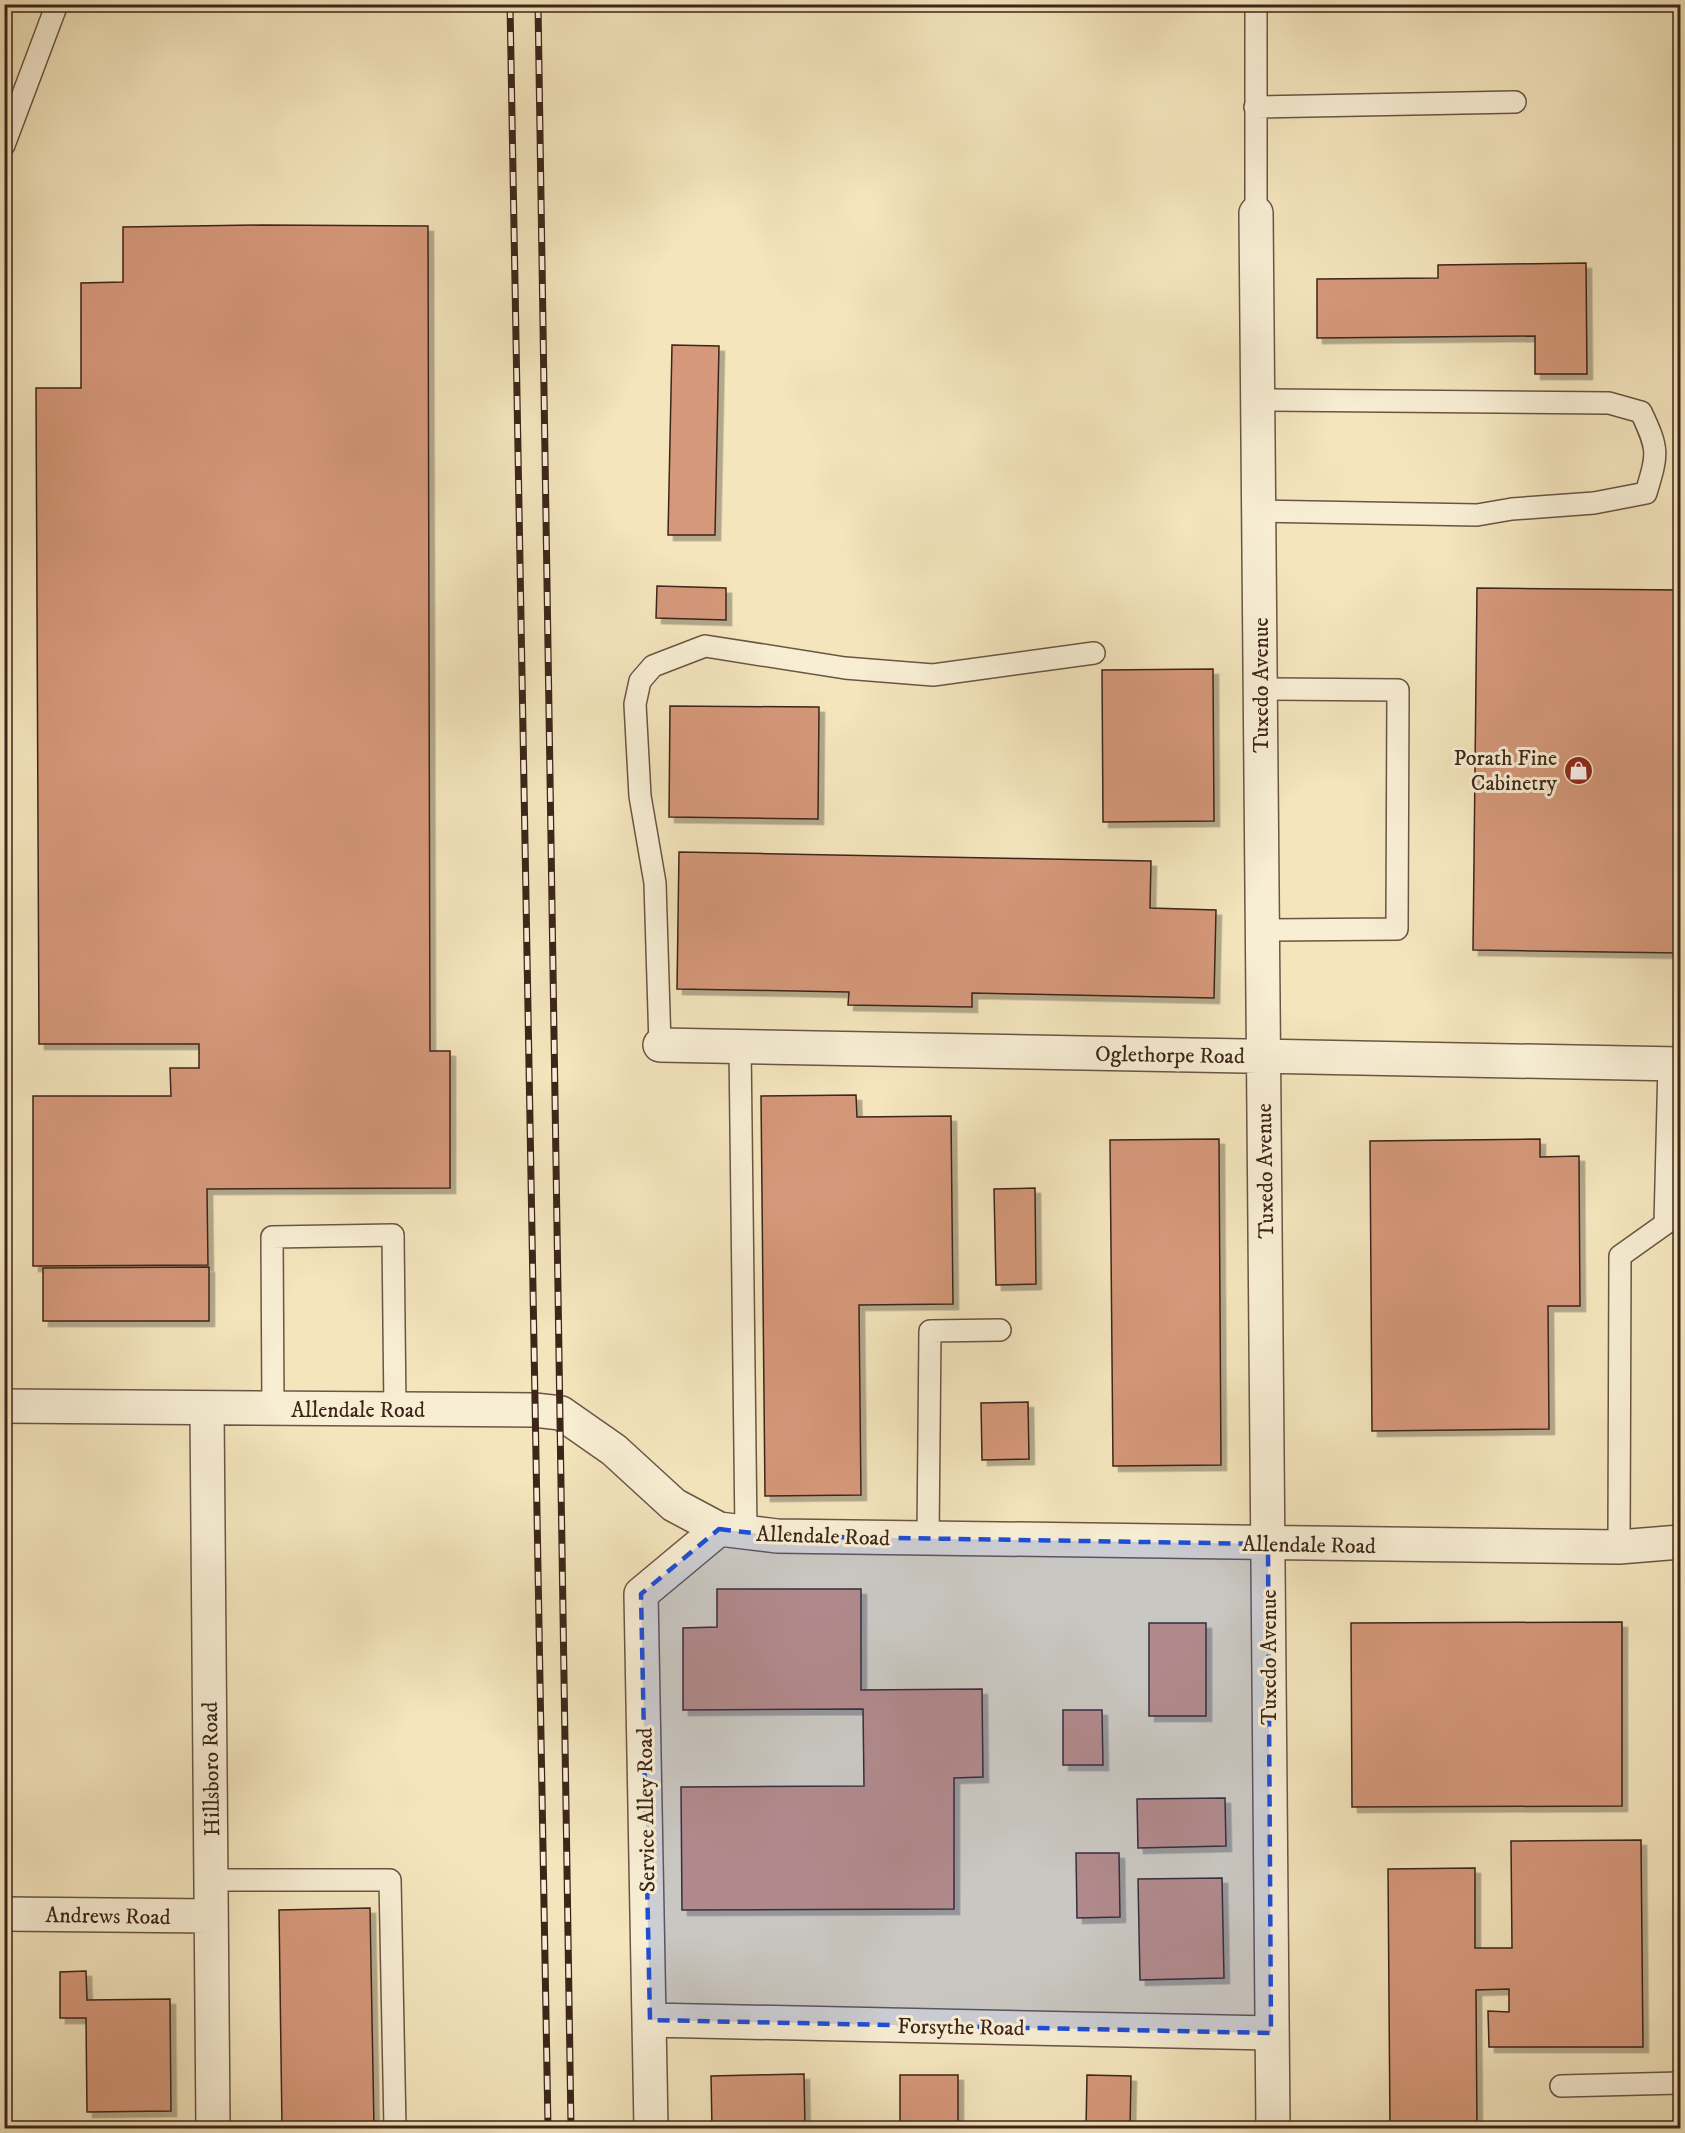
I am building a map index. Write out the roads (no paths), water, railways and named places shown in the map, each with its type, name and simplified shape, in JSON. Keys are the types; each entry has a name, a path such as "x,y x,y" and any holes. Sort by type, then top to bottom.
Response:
{"street":[{"name":"Tuxedo Avenue","path":"1256,213 1273,2128"},
{"name":"Oglethorpe Road","path":"660,1045 1675,1064"},
{"name":"Allendale Road","path":"4,1406 534,1410 561,1413 614,1450 674,1505 732,1531 777,1536 1618,1547 1680,1542"},
{"name":"Hillsboro Road","path":"207,1409 213,2128"},
{"name":"Service Alley Road","path":"651,2128 641,1594 732,1531"},
{"name":"Andrews Road","path":"4,1914 211,1917"},
{"name":"Forsythe Road","path":"650,2020 1271,2033"}],"lane":[{"path":"4,145 57,4"},
{"path":"1256,4 1256,213"},
{"path":"1256,107 1515,102"},
{"path":"1258,400 1609,403 1641,412 1654,440 1657,458 1646,493 1594,503 1512,509 1477,515 1259,511"},
{"path":"660,1045 655,883 640,796 635,704 640,681 653,666 705,646 845,668 933,675 1094,653"},
{"path":"1260,689 1398,690 1397,929 1262,930"},
{"path":"732,1531 740,1046"},
{"path":"1618,1547 1620,1256 1665,1224 1675,1064"},
{"path":"273,1409 272,1237 393,1235 395,1410"},
{"path":"928,1538 930,1331 1000,1330"},
{"path":"211,1880 390,1880 395,2128"},
{"path":"1561,2086 1680,2083"}],"railway":[{"path":"510,4 548,2128"},
{"path":"538,4 571,2128"}],"place":[{"name":"Porath Fine Cabinetry","path":"1578,770"}]}
